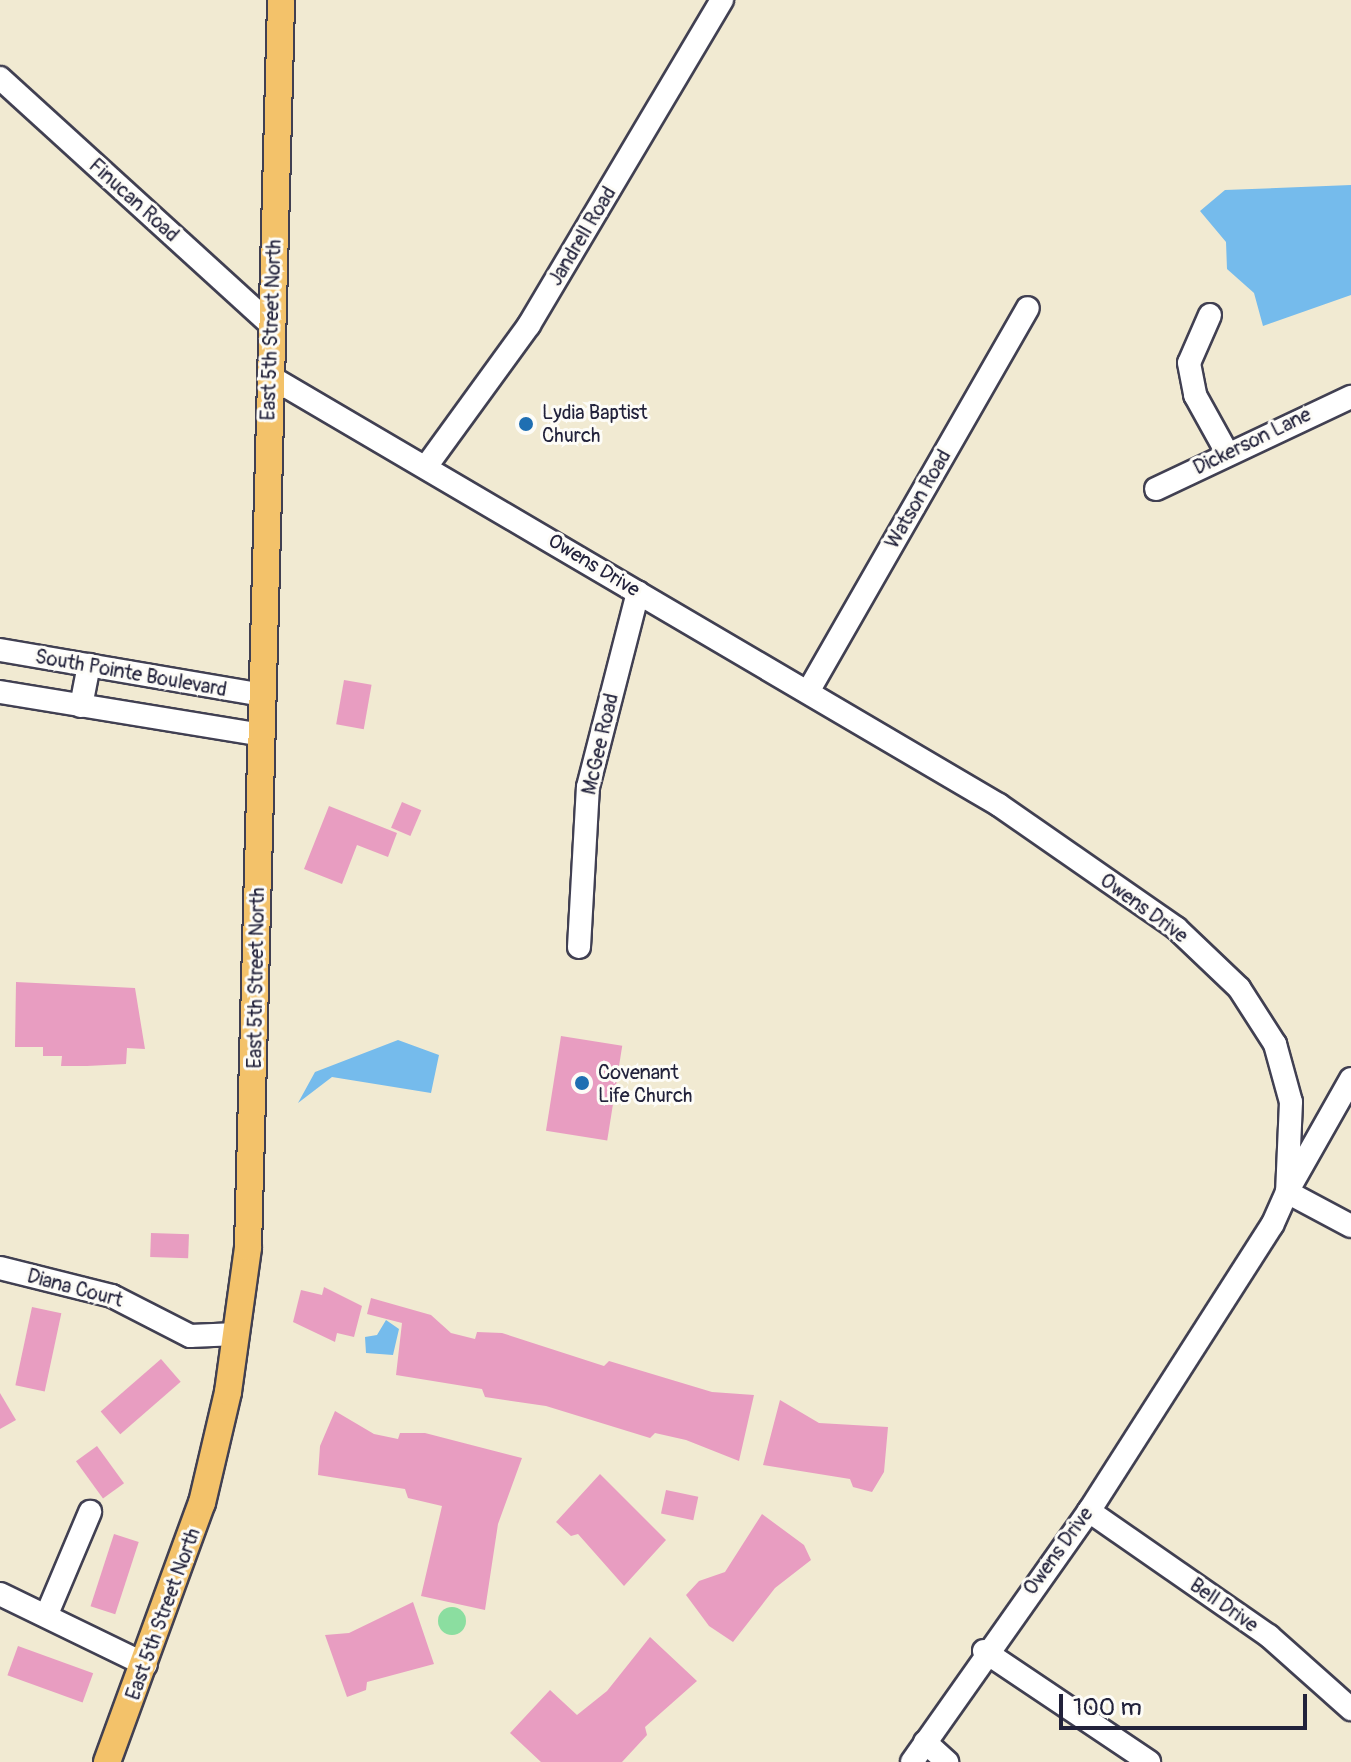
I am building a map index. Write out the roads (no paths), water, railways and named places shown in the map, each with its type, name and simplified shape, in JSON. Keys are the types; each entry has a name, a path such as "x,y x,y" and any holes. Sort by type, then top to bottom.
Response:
{"main road":[{"name":"East 5th Street North","path":"107,1762 146,1665 202,1503 237,1334 253,1160 268,322 278,172 281,0"}],"street":[{"name":"Jandrell Road","path":"428,464 529,325 722,0"},
{"name":"Finucan Road","path":"0,78 268,322"},
{"name":"Watson Road","path":"809,690 1028,308"},
{"path":"1210,315 1189,363 1195,395 1226,451"},
{"name":"Owens Drive","path":"269,376 428,464 999,805 1176,928 1239,988 1275,1044 1291,1102 1287,1192 1089,1511 984,1651 912,1762"},
{"name":"Dickerson Lane","path":"1156,489 1226,451 1351,397"},
{"name":"McGee Road","path":"579,947 588,787 638,592"},
{"name":"South Pointe Boulevard","path":"0,650 262,695"},
{"path":"81,706 89,665"},
{"name":"South Pointe Boulevard","path":"0,692 262,735"},
{"path":"1351,1079 1287,1192 1351,1226"},
{"name":"Diana Court","path":"0,1268 112,1296 190,1336 237,1334"},
{"name":"Bell Drive","path":"1089,1511 1269,1636 1351,1709"},
{"path":"47,1614 90,1512"},
{"path":"0,1594 47,1614 146,1665"},
{"path":"984,1651 1149,1762"},
{"path":"925,1742 947,1762"}],"water":[{"path":"1351,185 1351,295 1263,326 1254,293 1227,269 1226,242 1200,211 1225,190"},
{"path":"398,1040 439,1055 431,1093 332,1077 298,1103 315,1072"},
{"path":"386,1320 399,1329 393,1355 366,1353 365,1337 377,1335"}],"place":[{"name":"Lydia Baptist Church","path":"526,424"},
{"name":"Covenant Life Church","path":"582,1083"}]}
